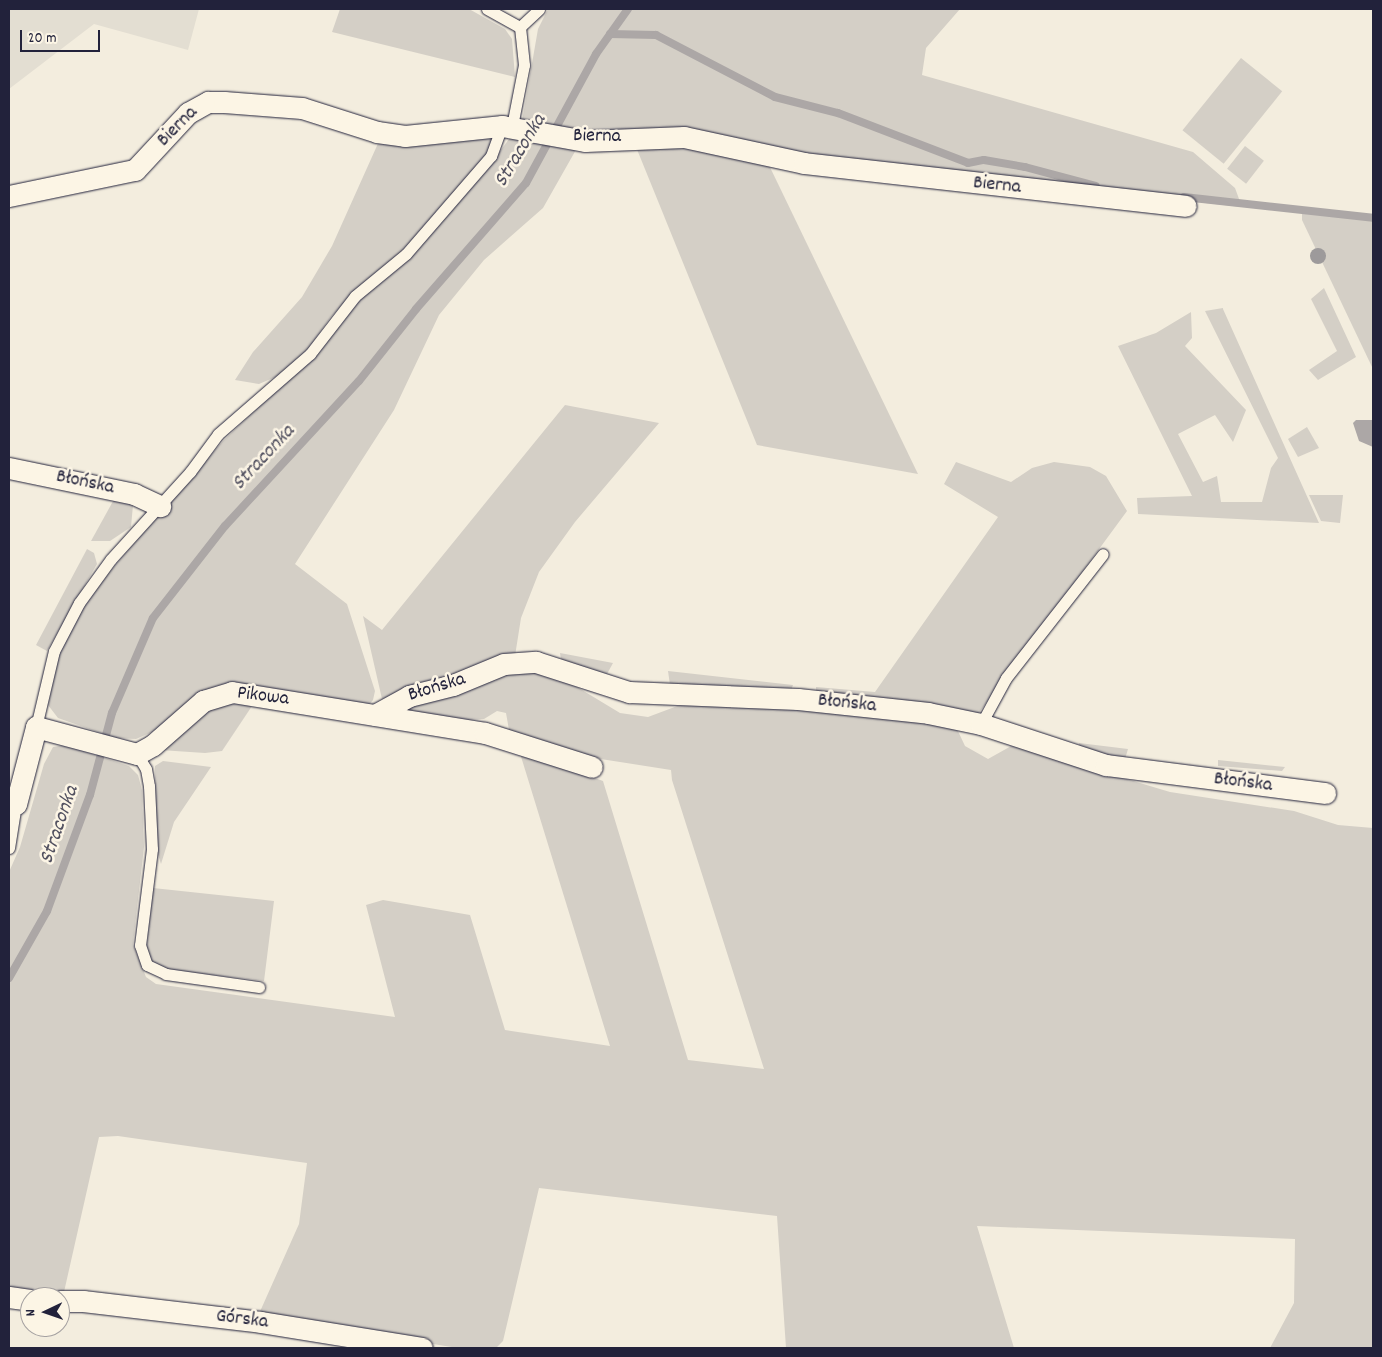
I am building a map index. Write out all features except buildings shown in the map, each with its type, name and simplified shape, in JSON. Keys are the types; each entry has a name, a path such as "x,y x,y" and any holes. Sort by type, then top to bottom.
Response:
{"street":[{"name":"Bierna","path":"9,196 135,170 188,113 208,102 302,108 377,132 405,136 507,126 585,141 684,137 804,163 1186,206"},
{"name":"Błońska","path":"9,468 134,494 160,506"},
{"name":"Błońska","path":"376,715 408,696 519,662 554,666 629,692 856,704 928,713 981,724 1106,765 1325,793"},
{"name":"Pikowa","path":"131,753 153,745 203,701 232,692 485,733 592,767"},
{"path":"13,803 36,728 131,753"},
{"name":"Górska","path":"70,1301 261,1322 422,1348"}],"lane":[{"path":"487,9 520,28"},
{"path":"520,28 539,9"},
{"path":"36,728 54,651 79,602 112,559 160,506 218,434 303,360 355,296 406,254 491,156 507,126 524,65 520,28"},
{"path":"981,724 1006,678 1103,554"},
{"path":"131,753 146,769 149,786 152,849 140,944 147,965 166,974 259,987"},
{"path":"9,848 13,803"}],"shaded area":[{"path":"9,9 199,9 188,50 94,24 9,89"},
{"path":"340,9 469,9 505,29 512,39 515,77 332,32"},
{"path":"548,9 960,9 926,48 922,75 1193,152 1235,188 1242,207 587,135 522,121 538,29"},
{"path":"1241,58 1282,91 1224,164 1182,130"},
{"path":"512,135 577,148 543,208 484,260 439,315 394,410 295,564 347,604 375,691 373,700 367,707 253,688 136,739 115,738 58,718 48,705 59,654 83,606 116,564 223,441 285,382 337,322 495,158"},
{"path":"492,137 488,154 403,251 351,295 330,318 306,352 280,375 259,384 235,380 253,352 302,297 332,246 380,139"},
{"path":"657,141 767,161 918,474 757,445 634,142"},
{"path":"1245,146 1264,161 1246,184 1227,169"},
{"path":"1302,213 1373,221 1373,369 1302,220"},
{"path":"1324,288 1356,357 1318,380 1309,370 1337,351 1311,299"},
{"path":"1223,308 1319,523 1138,514 1137,498 1192,496 1118,346 1156,333 1191,312 1192,338 1185,346 1246,410 1233,442 1215,415 1178,434 1203,482 1217,476 1221,502 1262,502 1271,468 1278,458 1205,311"},
{"path":"565,405 659,423 575,522 539,572 521,618 515,656 382,699 363,616 382,630"},
{"path":"1356,420 1373,420 1373,447 1359,441 1353,423"},
{"path":"1307,427 1319,448 1298,457 1288,439"},
{"path":"956,462 1011,482 1032,468 1054,462 1090,467 1106,476 1127,511 978,714 816,693 816,687 875,692 998,517 944,484"},
{"path":"117,494 133,505 131,527 110,541 91,541"},
{"path":"1309,495 1343,495 1340,523 1321,521"},
{"path":"87,549 94,553 97,564 47,651 36,645"},
{"path":"560,653 613,663 607,674 569,663 561,659"},
{"path":"511,669 539,669 577,687 620,713 648,717 680,705 738,703 877,714 957,729 965,746 988,759 1013,745 1170,792 1294,811 1338,825 1373,828 1373,1348 1270,1348 1294,1303 1295,1239 977,1226 1014,1348 786,1348 777,1216 539,1188 503,1341 496,1348 458,1348 258,1316 299,1224 307,1163 118,1136 99,1137 65,1287 20,1287 20,1290 9,1290 9,872 20,847 44,764 53,747 65,745 129,766 138,775 142,790 144,847 133,944 146,977 156,984 395,1017 366,905 383,900 470,915 505,1030 610,1046 519,750 603,781 688,1060 764,1069 672,780 671,770 569,754 509,730 506,713 497,711 484,719 467,720 401,710"},
{"path":"668,671 793,685 791,690 670,685"},
{"path":"221,700 256,700 222,751 205,753 160,750 186,723"},
{"path":"1079,743 1128,749 1125,759 1078,749"},
{"path":"1218,760 1285,767 1282,771 1218,766"},
{"path":"163,761 211,767 174,822 161,864 156,848 155,766"},
{"path":"153,888 274,901 264,981 170,970 154,965 146,952"}],"waterway":[{"name":"Straconka","path":"9,978 47,911 90,795 112,713 153,618 225,526 359,381 416,309 526,183 596,54 628,9"},
{"path":"610,34 656,35 775,97 838,113 968,163 984,160 1025,167 1096,186"},
{"path":"1184,197 1373,218"}]}
